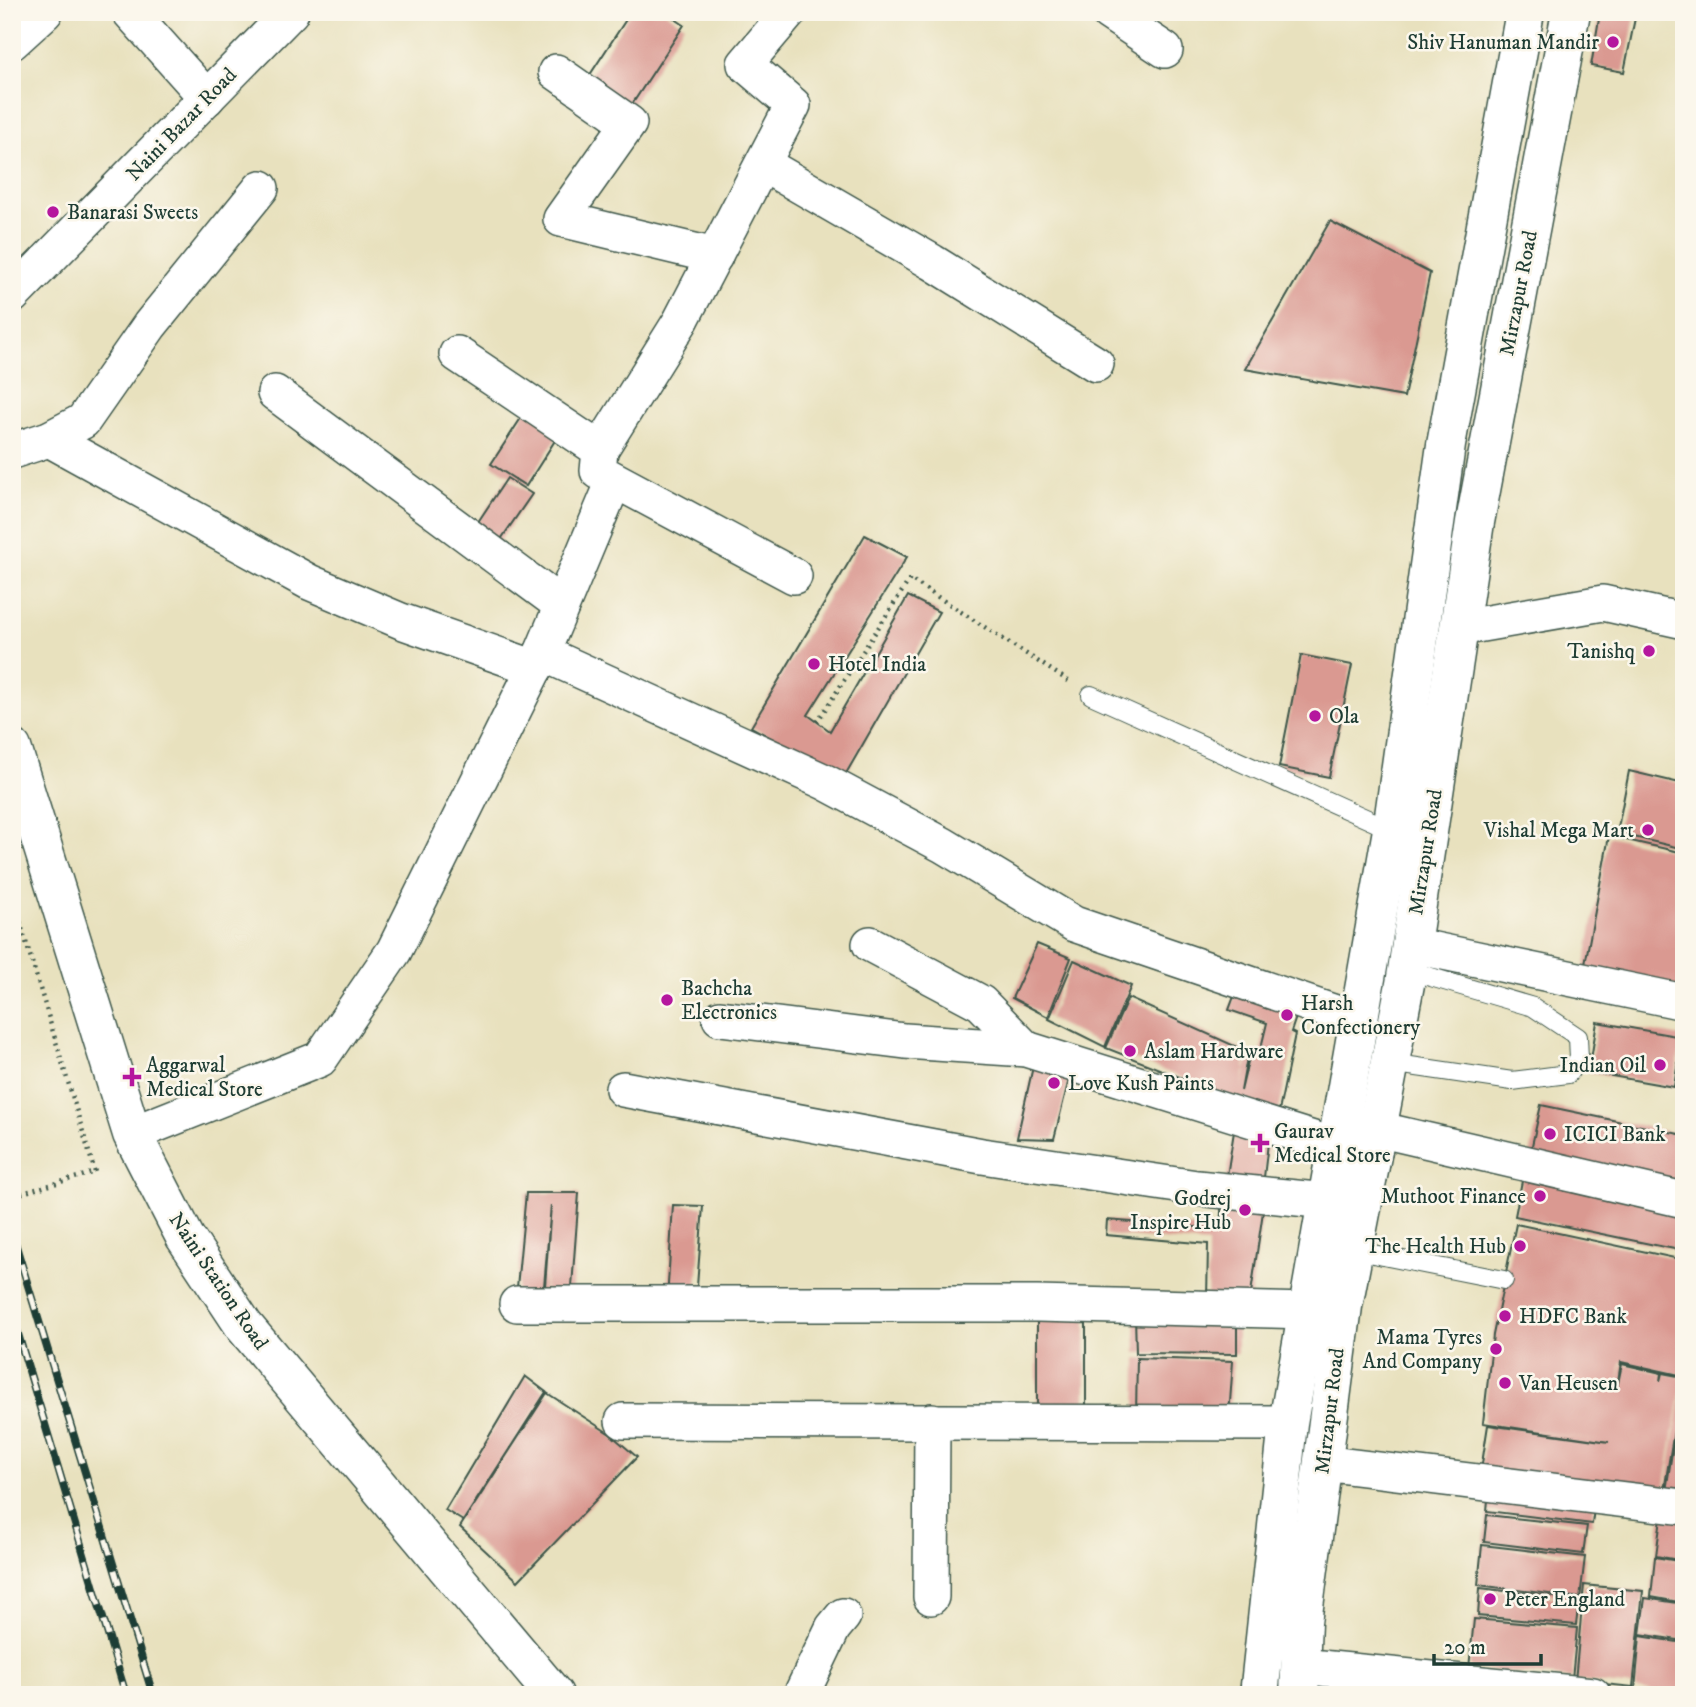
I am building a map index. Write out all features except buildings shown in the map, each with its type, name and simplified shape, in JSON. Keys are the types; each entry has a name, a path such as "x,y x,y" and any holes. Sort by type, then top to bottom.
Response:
{"main road":[{"name":"Mirzapur Road","path":"1299,1680 1301,1622 1343,1306 1353,1250 1361,1144 1359,1021 1392,830 1446,445 1525,12"},
{"name":"Mirzapur Road","path":"1259,1695 1288,1423 1327,1201 1361,1144 1390,1063 1475,522 1572,12"},
{"name":"Naini Station Road","path":"12,748 132,1134 185,1237 244,1326 554,1695"}],"street":[{"path":"12,42 45,12"},
{"path":"130,12 207,98"},
{"name":"Naini Bazar Road","path":"12,296 291,12"},
{"path":"789,12 745,64 793,105 680,322 600,450 598,471 794,576"},
{"path":"1108,12 1166,50"},
{"path":"556,72 629,123 561,219 715,256"},
{"path":"763,164 932,262 1096,364"},
{"path":"12,451 50,439 83,421 150,325 261,188"},
{"path":"457,354 600,450"},
{"path":"275,393 560,604"},
{"path":"50,439 309,582 401,621 538,661 825,782 943,845 1074,924 1359,1021"},
{"path":"132,1134 320,1059 394,951 538,661 614,481"},
{"path":"1459,628 1603,603 1684,621"},
{"path":"870,944 981,1003 1026,1049"},
{"path":"1408,958 1684,1002"},
{"path":"720,1018 905,1041 1026,1049 1361,1144 1684,1200"},
{"path":"623,1089 982,1156 1197,1188 1327,1201"},
{"path":"517,1304 1037,1304 1307,1311"},
{"path":"623,1421 1288,1423"},
{"path":"931,1597 932,1421"},
{"path":"1322,1463 1684,1507"},
{"path":"801,1695 834,1628 843,1616"},
{"path":"1299,1680 1593,1695"}],"lane":[{"path":"1091,695 1392,830"},
{"path":"1390,1063 1512,1081 1568,1074 1579,1059 1578,1037 1533,1007 1408,958"},
{"path":"1353,1250 1504,1280"}],"path":[{"path":"817,722 910,579 1091,695"},
{"path":"12,895 95,1172 12,1196"}],"railway":[{"path":"12,1233 153,1695"},
{"path":"12,1314 126,1695"}],"place":[{"name":"Shiv Hanuman Mandir","path":"1613,42"},
{"name":"Banarasi Sweets","path":"53,212"},
{"name":"Tanishq","path":"1649,651"},
{"name":"Hotel India","path":"814,664"},
{"name":"Ola","path":"1315,716"},
{"name":"Vishal Mega Mart","path":"1648,830"},
{"name":"Bachcha Electronics","path":"667,1000"},
{"name":"Harsh Confectionery","path":"1287,1015"},
{"name":"Aslam Hardware","path":"1130,1051"},
{"name":"Indian Oil","path":"1660,1065"},
{"name":"Aggarwal Medical Store","path":"132,1077"},
{"name":"Love Kush Paints","path":"1054,1083"},
{"name":"ICICI Bank","path":"1550,1134"},
{"name":"Gaurav Medical Store","path":"1260,1143"},
{"name":"Muthoot Finance","path":"1540,1196"},
{"name":"Godrej Inspire Hub","path":"1245,1210"},
{"name":"The Health Hub","path":"1520,1246"},
{"name":"HDFC Bank","path":"1505,1316"},
{"name":"Mama Tyres And Company","path":"1496,1349"},
{"name":"Van Heusen","path":"1505,1383"},
{"name":"Peter England","path":"1490,1599"}]}
